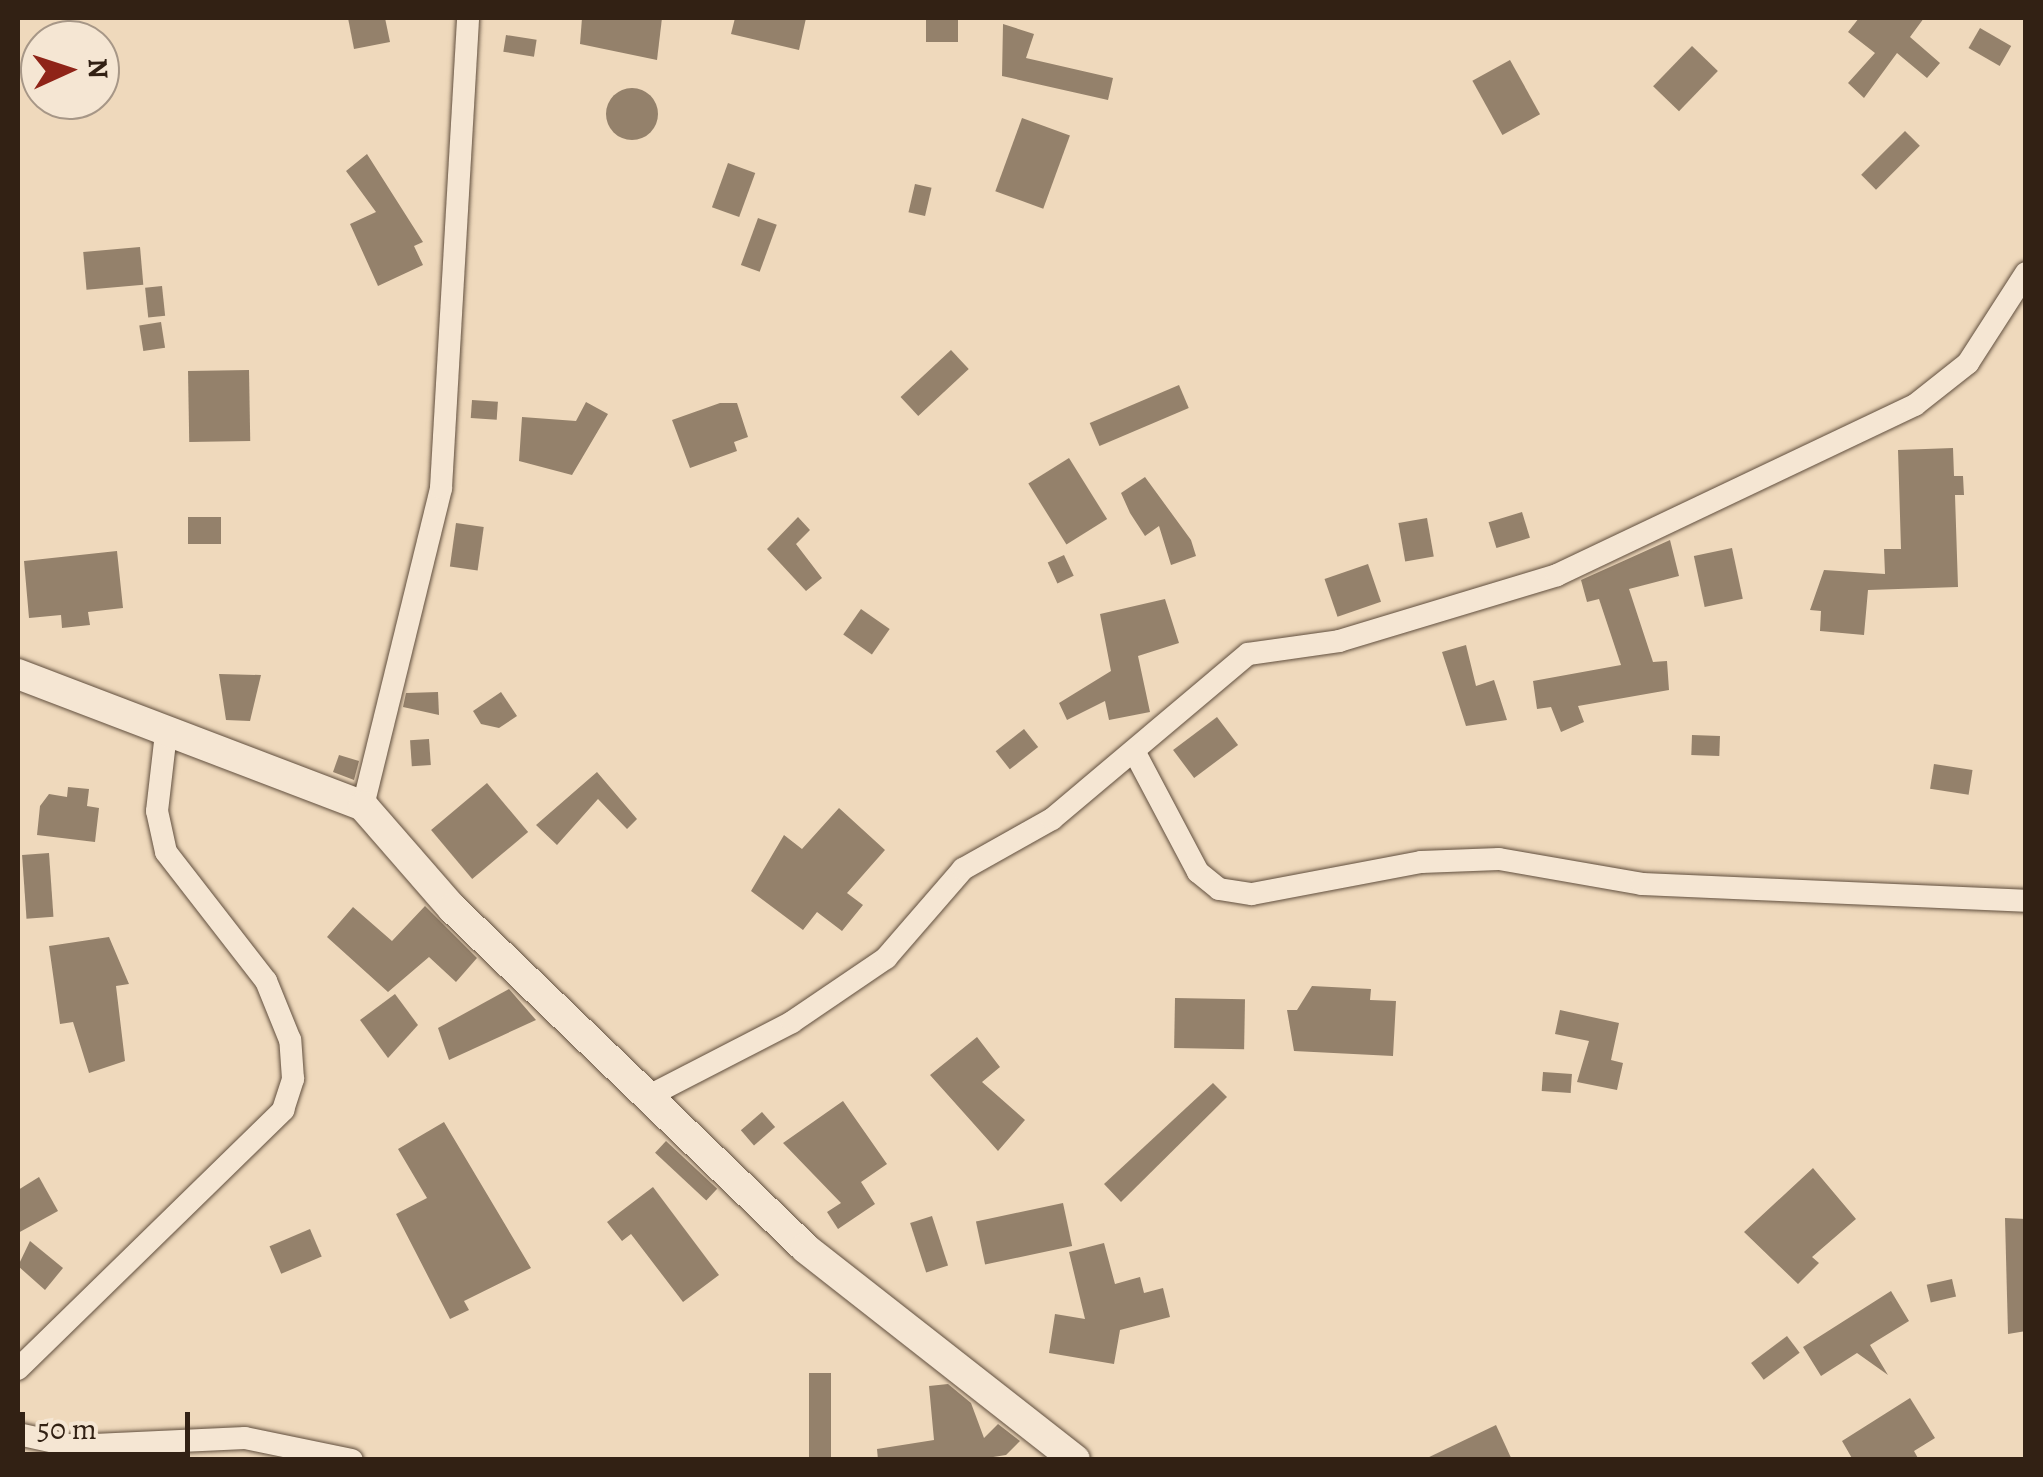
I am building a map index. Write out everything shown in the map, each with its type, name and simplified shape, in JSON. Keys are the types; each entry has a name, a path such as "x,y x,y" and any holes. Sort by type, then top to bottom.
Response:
{"street":[{"path":"362,806 442,488 468,18"},
{"path":"648,1096 792,1022 886,958 963,869 1052,819 1248,654 1339,641 1557,575 1914,405 1968,363 2026,273"},
{"path":"18,674 362,806 452,908 805,1248 1075,1460"},
{"path":"18,1369 283,1110 293,1080 290,1040 266,981 166,852 156,811 166,734"},
{"path":"1134,751 1198,872 1219,888 1252,894 1421,862 1499,859 1642,884 2026,901"},
{"path":"18,1434 73,1446 245,1438 352,1460"}],"building":[{"path":"348,18 385,18 390,42 354,49"},
{"path":"582,18 662,18 657,60 580,44"},
{"path":"735,18 806,18 799,50 731,34"},
{"path":"926,18 958,18 958,42 926,42"},
{"path":"1859,18 1924,18 1910,37 1940,63 1927,78 1897,53 1864,98 1848,83 1875,53 1848,32"},
{"path":"1003,24 1034,34 1026,58 1113,78 1108,100 1002,76"},
{"path":"1980,28 2011,46 2000,66 1968,48"},
{"path":"506,35 537,40 534,57 503,52"},
{"path":"1692,46 1718,71 1679,111 1653,86"},
{"path":"1510,60 1540,114 1502,135 1472,81"},
{"path":"632,88 650,96 658,114 650,132 632,140 614,132 606,114 614,96"},
{"path":"1022,118 1070,135 1043,209 995,191"},
{"path":"1905,131 1920,146 1876,190 1861,175"},
{"path":"367,154 423,242 414,246 423,265 378,286 350,224 376,212 346,171"},
{"path":"728,163 755,173 739,217 712,207"},
{"path":"915,184 932,188 925,216 908,212"},
{"path":"758,218 777,225 760,272 741,265"},
{"path":"140,247 143,285 87,290 83,252"},
{"path":"162,286 165,316 148,318 145,288"},
{"path":"161,322 165,348 143,351 139,325"},
{"path":"951,350 969,369 918,416 901,397"},
{"path":"249,370 250,441 189,442 188,371"},
{"path":"1179,385 1189,408 1099,446 1090,423"},
{"path":"472,400 498,402 497,420 471,418"},
{"path":"586,402 608,414 572,475 519,461 522,417 576,421"},
{"path":"720,403 737,403 748,437 734,442 737,451 690,468 672,420"},
{"path":"1953,448 1954,476 1963,476 1964,495 1955,495 1958,587 1868,590 1864,635 1820,631 1821,611 1810,610 1824,570 1885,574 1884,549 1901,549 1898,450"},
{"path":"1069,458 1107,519 1066,544 1028,483"},
{"path":"1145,477 1191,540 1196,556 1171,565 1159,526 1145,536 1130,513 1121,493"},
{"path":"1522,512 1530,538 1496,548 1489,522"},
{"path":"188,517 221,517 221,544 188,544"},
{"path":"798,517 810,530 796,544 822,578 806,591 767,549"},
{"path":"1427,518 1434,556 1405,561 1398,523"},
{"path":"456,523 484,527 478,570 450,567"},
{"path":"1670,540 1679,576 1629,589 1653,662 1667,661 1669,690 1578,706 1584,722 1561,732 1551,707 1537,709 1533,681 1621,665 1599,599 1587,602 1581,580"},
{"path":"1732,548 1743,599 1705,607 1694,556"},
{"path":"117,551 123,608 88,612 90,625 62,628 61,615 29,618 24,561"},
{"path":"1064,555 1074,576 1057,583 1048,563"},
{"path":"1368,564 1381,602 1338,617 1325,579"},
{"path":"1165,599 1179,643 1138,656 1150,712 1109,720 1105,701 1067,720 1059,703 1111,671 1100,614"},
{"path":"861,609 890,629 872,654 843,634"},
{"path":"1466,645 1476,686 1494,680 1507,720 1466,726 1442,652"},
{"path":"219,674 261,675 250,721 226,720"},
{"path":"438,692 439,715 403,707 406,693"},
{"path":"501,692 517,716 499,728 481,724 473,711"},
{"path":"1217,717 1238,745 1194,778 1173,750"},
{"path":"1024,729 1038,747 1010,769 996,751"},
{"path":"1692,735 1720,736 1719,756 1691,755"},
{"path":"429,739 431,765 412,766 410,740"},
{"path":"339,755 359,761 354,780 333,772"},
{"path":"1934,764 1973,770 1969,795 1930,789"},
{"path":"597,772 637,819 627,829 598,799 557,845 536,825"},
{"path":"487,783 528,832 472,879 431,830"},
{"path":"68,787 89,789 87,806 99,808 95,842 37,835 40,806 49,794 67,797"},
{"path":"839,808 885,850 847,893 863,905 842,931 817,912 803,930 751,891 784,835 802,849"},
{"path":"49,853 53,917 27,919 22,855"},
{"path":"425,906 477,958 456,982 429,957 388,992 327,937 353,907 392,941"},
{"path":"109,937 129,984 116,986 125,1061 89,1073 73,1022 60,1024 49,946"},
{"path":"1312,986 1371,989 1370,1000 1396,1001 1393,1056 1294,1051 1287,1010 1297,1010"},
{"path":"509,989 536,1020 449,1060 438,1028"},
{"path":"395,994 418,1025 388,1058 360,1020"},
{"path":"1175,998 1245,999 1244,1049 1174,1048"},
{"path":"1560,1010 1619,1023 1611,1060 1623,1063 1617,1090 1577,1082 1589,1041 1555,1034"},
{"path":"977,1037 1000,1067 982,1082 1025,1120 998,1151 930,1075"},
{"path":"1543,1072 1572,1074 1571,1093 1542,1091"},
{"path":"1213,1083 1227,1097 1121,1202 1104,1184"},
{"path":"843,1101 887,1164 861,1182 875,1204 838,1229 827,1212 841,1203 783,1143"},
{"path":"762,1112 775,1127 754,1145 741,1130"},
{"path":"444,1122 531,1268 464,1301 469,1310 450,1319 396,1214 427,1198 398,1149"},
{"path":"666,1141 717,1189 706,1200 655,1153"},
{"path":"1813,1168 1856,1219 1812,1257 1819,1263 1798,1284 1744,1232"},
{"path":"39,1177 58,1211 18,1233 18,1190"},
{"path":"653,1187 719,1275 683,1302 631,1234 622,1241 607,1222"},
{"path":"1063,1203 1072,1246 985,1265 976,1222"},
{"path":"932,1216 948,1265 926,1273 910,1223"},
{"path":"2005,1218 2026,1219 2026,1331 2008,1334"},
{"path":"310,1229 322,1257 281,1274 269,1246"},
{"path":"30,1241 63,1268 45,1290 18,1266"},
{"path":"1104,1243 1115,1284 1140,1277 1144,1293 1163,1288 1170,1317 1120,1330 1114,1364 1049,1353 1055,1314 1085,1319 1069,1252"},
{"path":"1952,1279 1956,1297 1931,1302 1927,1285"},
{"path":"1891,1291 1909,1321 1870,1345 1888,1375 1857,1353 1821,1376 1803,1347"},
{"path":"1787,1336 1800,1353 1764,1380 1751,1363"},
{"path":"809,1373 831,1373 831,1460 809,1460"},
{"path":"948,1384 971,1403 984,1438 998,1424 1020,1441 1006,1455 974,1460 878,1460 877,1449 934,1440 929,1386"},
{"path":"1910,1398 1935,1438 1914,1451 1919,1460 1853,1460 1842,1441"},
{"path":"1496,1425 1512,1460 1423,1460"}]}
